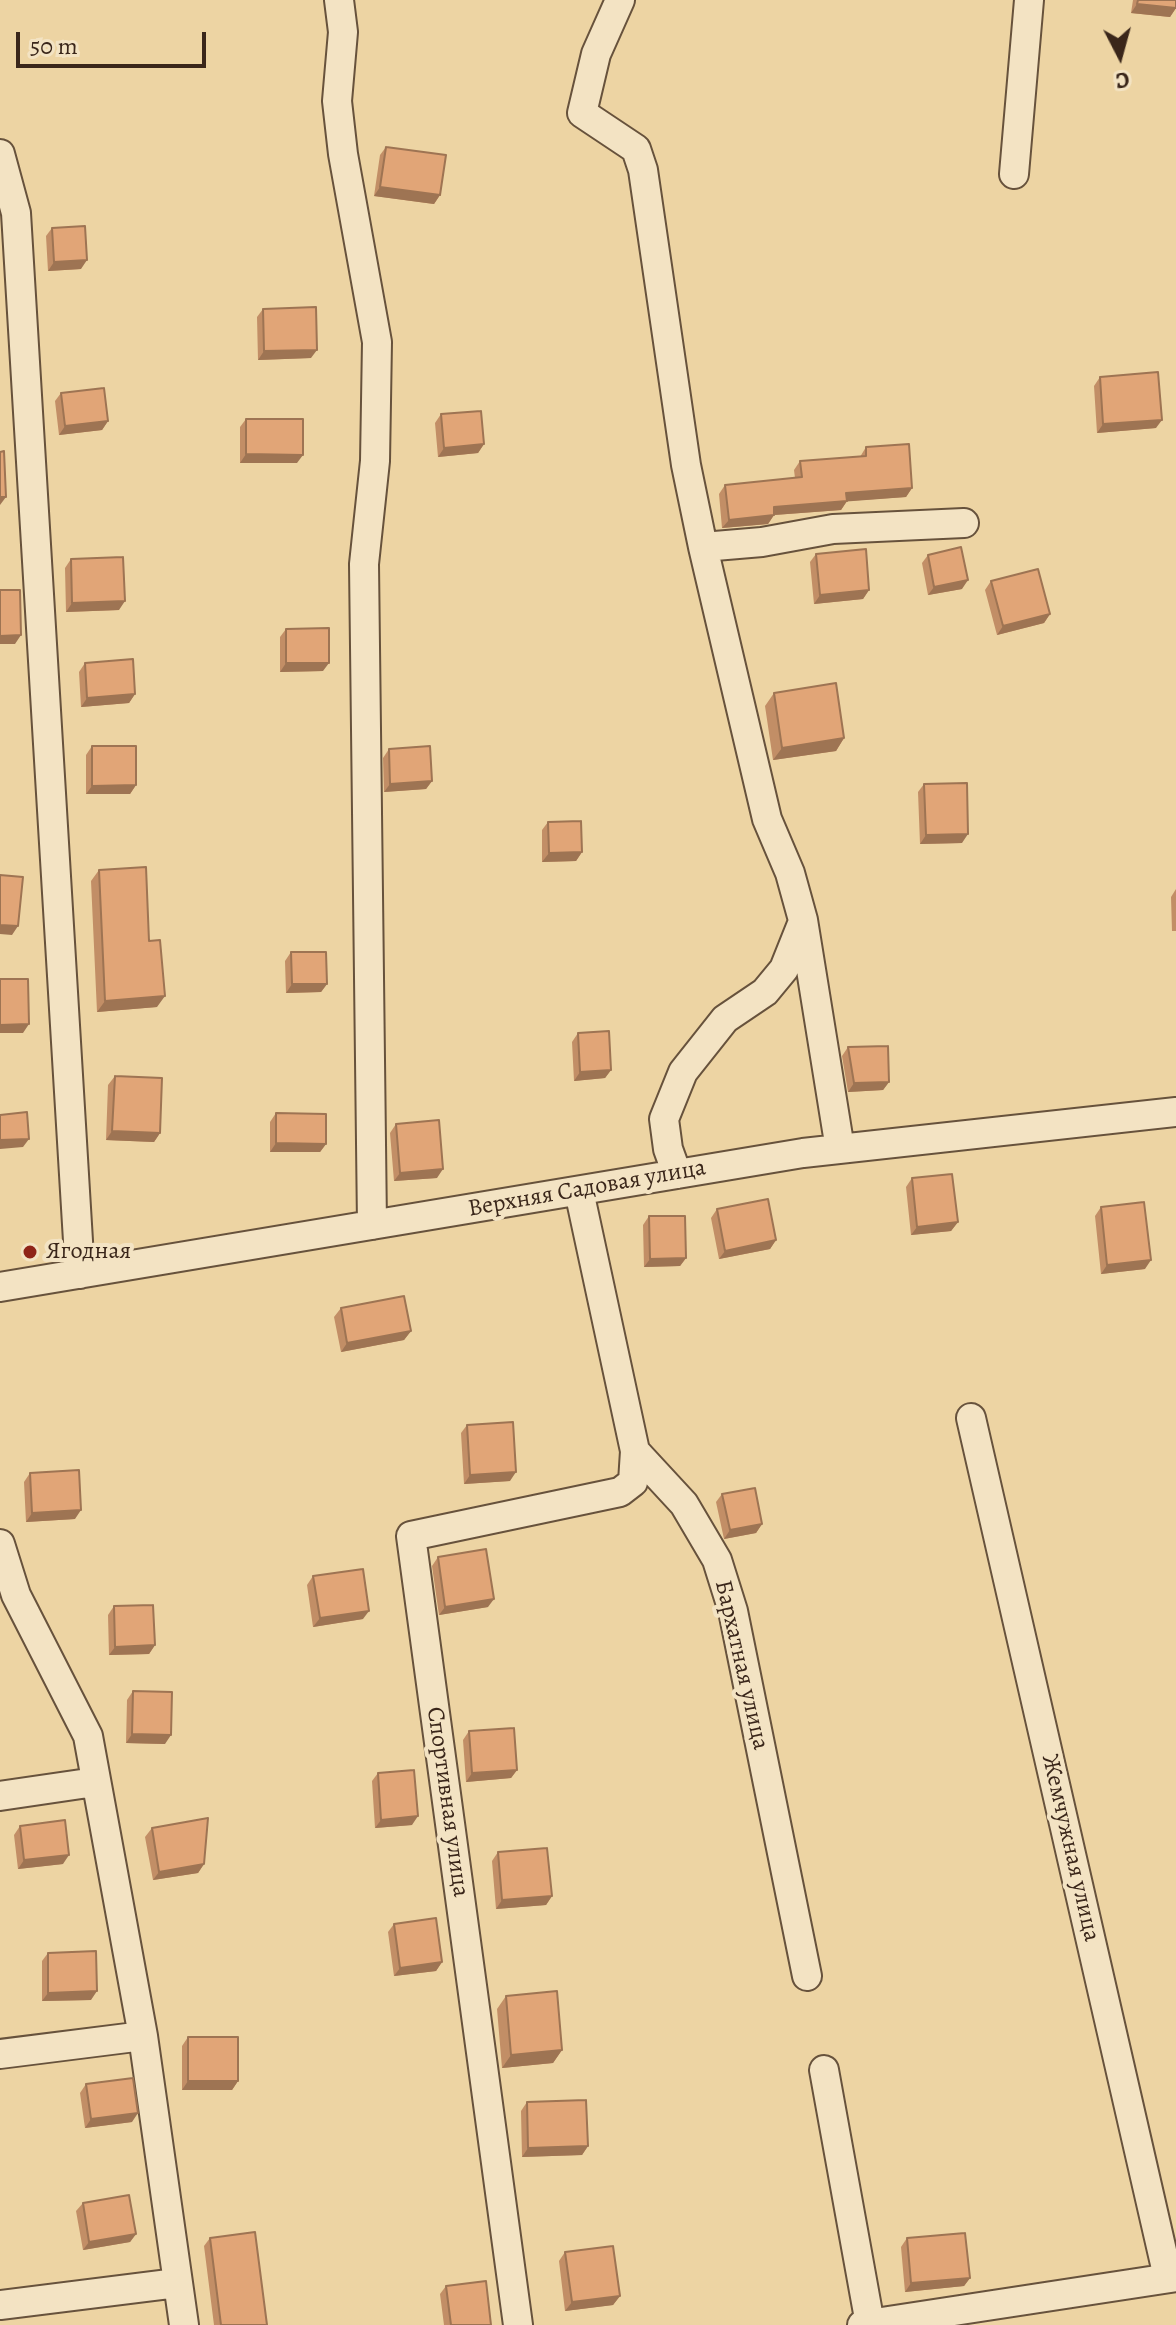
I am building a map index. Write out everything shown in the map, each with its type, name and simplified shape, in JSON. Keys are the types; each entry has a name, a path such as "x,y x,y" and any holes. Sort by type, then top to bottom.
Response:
{"street":[{"path":"339,0 343,32 337,101 341,141 377,342 375,461 364,564 372,1225"},
{"path":"620,0 596,54 582,113 636,149 643,170 679,420 703,547 767,819 790,873 803,920 840,1149"},
{"path":"1014,174 1029,0"},
{"path":"0,154 16,213 80,1274"},
{"path":"703,547 762,542 833,529 964,523"},
{"path":"677,1174 668,1149 664,1119 683,1072 719,1026 765,992 784,969 803,920"},
{"name":"Верхняя Садовая улица","path":"0,1287 840,1149 1176,1112"},
{"path":"579,1191 635,1451"},
{"name":"Жемчужная улица","path":"971,1418 1172,2277"},
{"name":"Бархатная улица","path":"635,1451 684,1504 717,1560 733,1611 807,1976"},
{"name":"Спортивная улица","path":"518,2325 411,1536 620,1492 633,1482 635,1451"},
{"path":"0,1544 16,1595 88,1736 143,2036 184,2325"},
{"path":"0,1796 95,1782"},
{"path":"0,2054 143,2036"},
{"path":"824,2070 866,2324 1016,2313 1172,2277"},
{"path":"0,2305 177,2283"}],"building":[{"path":"1138,0 1176,0 1176,8 1137,4"},
{"path":"386,147 446,155 440,195 380,187"},
{"path":"85,226 87,260 54,262 52,228"},
{"path":"316,307 317,350 264,351 263,309"},
{"path":"1158,372 1162,420 1103,424 1100,377"},
{"path":"104,388 108,421 65,426 61,393"},
{"path":"481,411 484,444 444,448 441,414"},
{"path":"246,419 303,419 303,455 246,454"},
{"path":"909,444 912,488 846,493 847,501 774,507 774,515 729,520 725,485 802,477 800,461 866,456 866,447"},
{"path":"4,451 6,497 0,497 0,452"},
{"path":"961,547 968,580 934,587 928,555"},
{"path":"866,549 869,590 820,595 816,554"},
{"path":"123,557 125,601 72,603 71,559"},
{"path":"1038,569 1050,614 1003,626 991,581"},
{"path":"0,590 20,590 21,635 0,636"},
{"path":"329,628 329,663 286,663 286,629"},
{"path":"133,659 135,694 87,698 85,663"},
{"path":"836,683 844,738 782,748 774,693"},
{"path":"92,746 136,746 136,785 92,786"},
{"path":"430,746 432,781 390,784 389,749"},
{"path":"967,783 968,834 926,835 924,784"},
{"path":"581,821 582,852 549,853 548,822"},
{"path":"146,867 149,941 160,940 165,996 105,1001 99,870"},
{"path":"0,875 23,877 18,926 0,925"},
{"path":"291,952 326,952 327,984 292,984"},
{"path":"0,979 28,979 29,1024 0,1025"},
{"path":"609,1031 611,1070 580,1072 578,1033"},
{"path":"888,1046 889,1082 854,1083 848,1047"},
{"path":"115,1076 162,1078 160,1133 112,1131"},
{"path":"27,1112 29,1139 0,1140 0,1115"},
{"path":"276,1113 326,1114 326,1144 276,1143"},
{"path":"439,1120 443,1169 400,1173 396,1124"},
{"path":"952,1174 958,1222 917,1227 912,1178"},
{"path":"768,1199 776,1240 725,1251 717,1209"},
{"path":"1144,1202 1151,1260 1107,1265 1101,1207"},
{"path":"649,1216 685,1216 686,1258 650,1259"},
{"path":"404,1296 411,1331 347,1343 341,1308"},
{"path":"513,1422 516,1472 470,1475 467,1425"},
{"path":"79,1470 81,1510 32,1513 30,1473"},
{"path":"755,1488 762,1524 730,1530 722,1494"},
{"path":"486,1549 494,1599 445,1607 438,1557"},
{"path":"363,1569 369,1611 320,1618 313,1576"},
{"path":"153,1605 155,1645 115,1647 114,1606"},
{"path":"133,1691 172,1692 171,1735 132,1734"},
{"path":"514,1728 517,1770 472,1773 469,1731"},
{"path":"414,1770 418,1816 381,1820 378,1773"},
{"path":"208,1818 204,1864 159,1872 152,1828"},
{"path":"65,1820 69,1855 24,1860 20,1826"},
{"path":"547,1848 552,1896 502,1900 498,1852"},
{"path":"436,1918 442,1962 400,1968 394,1924"},
{"path":"96,1951 97,1991 48,1993 48,1953"},
{"path":"557,1991 562,2050 511,2055 506,1996"},
{"path":"188,2037 238,2037 238,2081 188,2081"},
{"path":"133,2078 138,2113 91,2119 86,2084"},
{"path":"586,2100 588,2146 528,2148 527,2102"},
{"path":"129,2195 136,2234 89,2242 83,2203"},
{"path":"255,2232 267,2325 221,2325 210,2238"},
{"path":"965,2233 970,2278 911,2283 907,2238"},
{"path":"613,2246 620,2296 572,2302 565,2252"},
{"path":"486,2281 491,2325 451,2325 446,2286"}],"place":[{"name":"Ягодная","path":"30,1252"}]}
